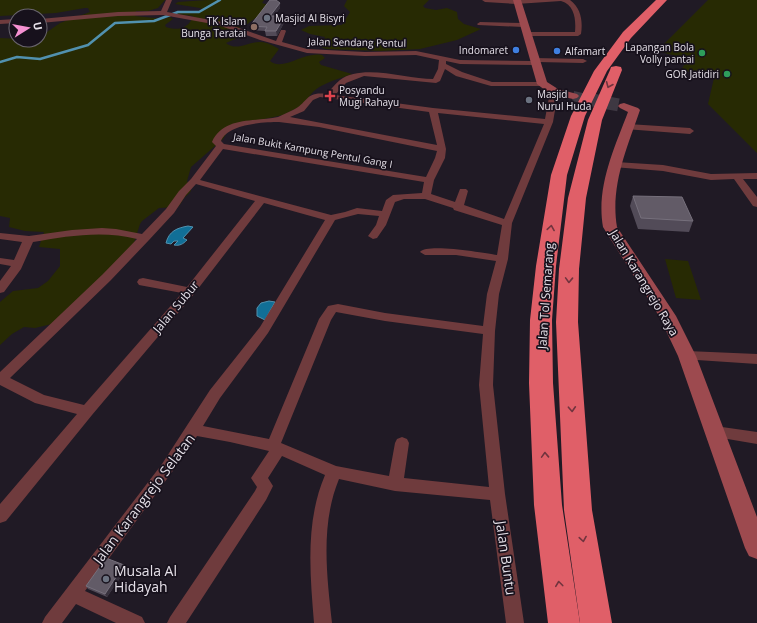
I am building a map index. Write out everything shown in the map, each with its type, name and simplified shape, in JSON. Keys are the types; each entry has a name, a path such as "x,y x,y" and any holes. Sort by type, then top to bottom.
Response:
{"highway":[{"name":"Jalan Tol Semarang","path":"564,623 548,505 541,383 541,320 546,266 559,175 578,116 601,71 627,35 662,0"},
{"name":"Jalan Tol Semarang","path":"596,623 578,510 567,322 569,269 577,198 595,120 614,74 638,36 676,0"}],"main road":[{"path":"516,1 542,84 554,92 574,96"},
{"name":"Jalan Karangrejo Raya","path":"626,106 634,110 616,165 606,216 610,227 664,310 687,356 757,548"}],"street":[{"path":"166,13 169,0"},
{"path":"485,0 560,0"},
{"path":"480,24 525,30 578,34 575,6 570,1 563,0"},
{"name":"Jalan Sendang Pentul","path":"48,19 118,14 166,13 220,23 278,43 307,51 365,54 416,53 426,54 443,62 476,64 583,61"},
{"path":"278,43 283,31"},
{"path":"330,95 343,80 363,74 434,81 438,79 443,62 459,74 491,84 542,84"},
{"path":"497,494 486,385 493,294 502,258 507,223 549,122 554,92"},
{"path":"278,119 302,109 310,98 319,94 433,110 549,122"},
{"path":"426,196 429,180 440,158 442,149 433,110"},
{"path":"278,119 383,136 442,149"},
{"name":"Jalan Bukit Kampung Pentul Gang I","path":"278,119 244,124 230,128 220,134 216,142 221,146 429,180"},
{"path":"628,127 690,131"},
{"path":"87,411 40,399 0,379 76,308 145,238 170,211 182,193 194,181 221,146"},
{"path":"616,165 663,168 710,177 757,176"},
{"path":"737,177 757,204"},
{"path":"194,181 331,218 348,215 357,211 385,214"},
{"path":"458,208 463,191"},
{"path":"373,236 381,225 391,200 396,197 426,196 458,208 507,223"},
{"name":"Jalan Subur","path":"0,516 87,411 190,291 261,200"},
{"path":"193,430 215,394 264,330 331,218"},
{"path":"0,236 29,239 105,231 127,233 145,238"},
{"path":"0,289 17,264 29,239"},
{"path":"425,252 456,252 502,258"},
{"path":"0,261 17,264"},
{"path":"143,282 190,291"},
{"path":"176,623 261,495 265,486 259,478 276,447 325,318 332,310 338,308 386,317 480,331 489,331"},
{"path":"687,356 757,359"},
{"name":"Jalan Karangrejo Selatan","path":"51,623 167,468 193,430 230,436 276,447 334,472 395,484 497,494"},
{"path":"715,432 757,438"},
{"path":"395,484 402,443"},
{"path":"323,623 320,551 321,518 326,491 334,472"},
{"name":"Jalan Buntu","path":"497,494 515,623"},
{"path":"73,594 136,623"}],"green space":[{"path":"0,0 165,0 158,8 148,11 136,11 135,16 164,19 170,17 173,19 165,25 166,27 178,29 189,24 193,16 177,14 179,11 199,11 202,9 175,4 178,2 207,0 264,0 262,3 271,6 246,25 238,28 244,35 226,43 230,46 239,46 257,42 270,44 279,49 270,61 275,64 287,63 308,56 322,55 325,58 319,62 321,65 352,74 325,84 313,92 305,104 283,115 231,126 223,139 191,167 187,181 191,191 179,206 159,208 142,221 133,246 56,323 35,328 24,327 12,334 0,345 0,302 13,291 38,288 48,281 60,266 60,249 39,247 44,232 25,231 9,227 10,218 0,216 0,38 8,38 8,48 48,48 48,31 60,23 90,12 88,8 48,13 48,8 8,8 8,16 0,16"},
{"path":"347,0 429,0 423,6 425,8 436,10 447,8 457,12 458,19 464,24 481,29 457,40 420,49 381,51 326,49 321,47 325,37 310,34 301,30 309,26 342,25 350,12 344,6"},
{"name":"GOR Jatidiri","path":"708,0 757,0 757,153 708,104 714,78 681,70 688,59 657,51"},
{"path":"665,259 688,261 701,300 676,298"}],"water":[{"path":"188,226 193,227 183,238 187,240 184,243 174,245 178,241 174,241 171,244 166,243 171,233"},
{"path":"269,301 275,302 265,320 257,316 257,308 261,303"}],"building":[{"path":"270,0 276,0 280,3 270,16 285,16 276,31 265,31 267,27 250,26"},
{"path":"633,196 682,197 693,221 641,218"},
{"name":"Musala Al Hidayah","path":"106,558 124,565 105,594 86,586"}],"waterway":[{"path":"0,62 17,57 40,59 88,45 115,23 154,21 178,12 199,12 220,0"}],"tunnel":[{"path":"573,96 589,99"},
{"path":"589,99 624,106"}],"place":[{"name":"Masjid Al Bisyri","path":"267,18"},
{"name":"TK Islam Bunga Teratai","path":"254,27"},
{"name":"Indomaret","path":"516,50"},
{"name":"Alfamart","path":"557,51"},
{"name":"Lapangan Bola Volly pantai","path":"702,53"},
{"name":"GOR Jatidiri","path":"727,74"},
{"name":"Posyandu Mugi Rahayu","path":"330,96"},
{"name":"Masjid Nurul Huda","path":"529,100"},
{"name":"Musala Al Hidayah","path":"106,579"}]}
